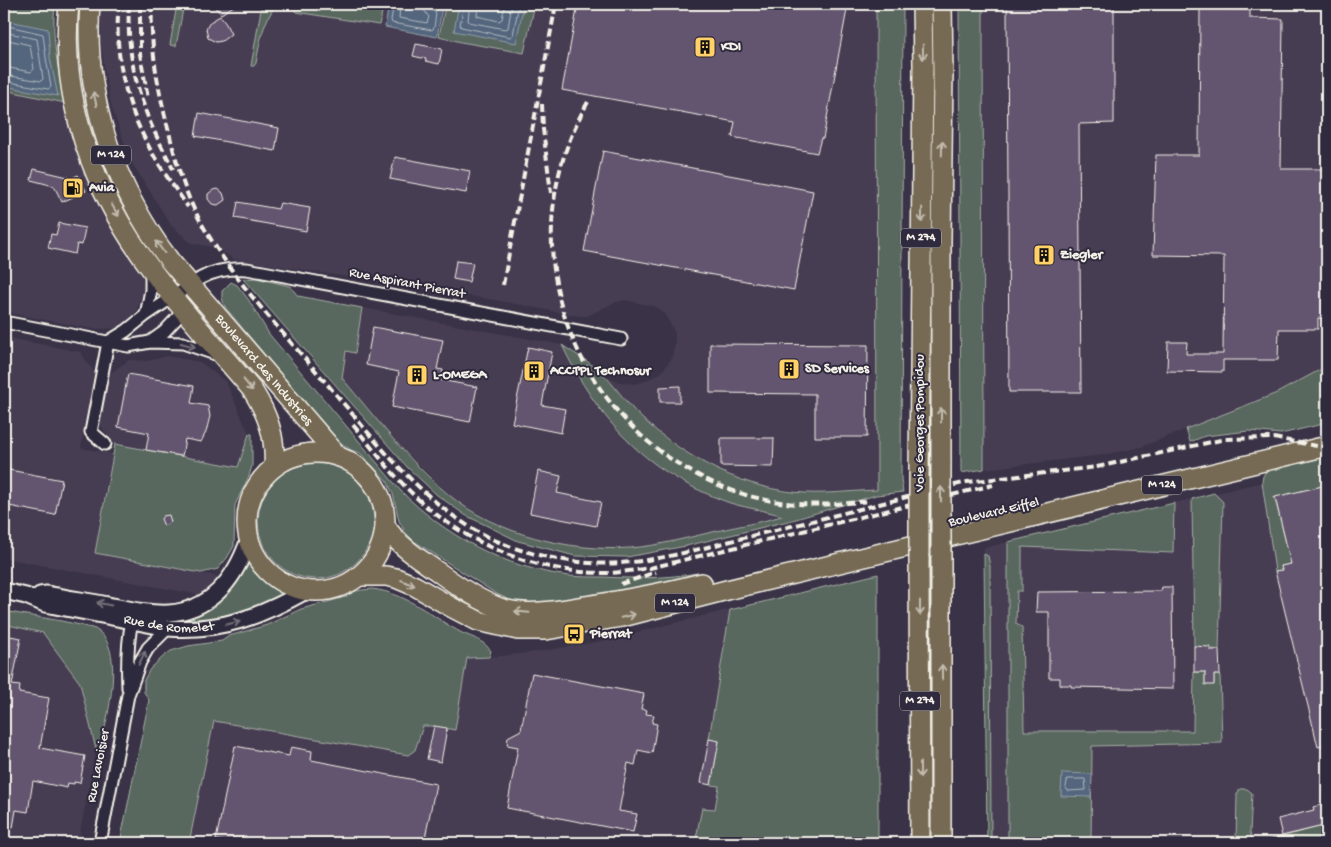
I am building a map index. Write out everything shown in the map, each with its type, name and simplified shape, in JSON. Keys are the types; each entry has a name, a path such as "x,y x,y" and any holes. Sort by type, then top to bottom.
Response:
{"main road":[{"name":"Boulevard des Industries","path":"69,4 68,36 71,90 84,142 96,175 112,206 151,269 253,392 264,410 274,440 274,467"},
{"name":"Boulevard des Industries","path":"90,4 88,28 94,96 115,166 146,226 158,245 190,285 337,455"},
{"name":"Voie Georges Pompidou","path":"920,843 919,472 922,4"},
{"name":"Voie Georges Pompidou","path":"941,843 942,4"},
{"name":"Boulevard Eiffel","path":"386,527 403,547 445,577 492,604 507,610 531,613 546,612 660,593 1327,433"},
{"name":"Boulevard Eiffel","path":"360,576 396,578 415,586 478,621 518,630 546,630 622,617 1327,446"},
{"path":"315,452 337,455 358,466 374,483 384,504 386,527 383,541 378,554 360,576 344,586 325,591 306,591 287,585 270,574 256,558 249,539 246,523 248,507 253,492 262,478 274,467 293,456 315,452"}],"street":[{"name":"Rue Aspirant Pierrat","path":"190,285 210,273 231,268 247,269 622,339"},
{"path":"146,315 151,290 151,269"},
{"path":"150,342 172,324 178,303 190,285"},
{"path":"108,342 126,332 146,315 178,303"},
{"path":"4,322 128,346 150,342 183,343 225,358"},
{"path":"105,444 91,432 108,342"},
{"name":"Rue de Romelet","path":"26,596 47,594 149,612 170,613 190,608 222,589 238,568 249,539"},
{"name":"Rue de Romelet","path":"4,591 26,596 45,604 168,628 205,628 247,619 268,611 306,591"},
{"path":"132,621 170,613"},
{"name":"Rue Lavoisier","path":"128,695 128,651 132,621"},
{"name":"Rue Lavoisier","path":"100,843 128,695 140,662 148,648 168,628"}],"shaded area":[{"path":"101,4 876,4 877,490 805,493 756,485 722,472 692,456 647,423 630,407 604,375 619,382 634,384 643,382 661,373 672,358 675,333 666,316 657,307 625,300 613,303 587,316 579,316 495,300 233,259 217,248 191,243 171,225 132,163 112,109 105,74 101,41"},
{"path":"983,4 1327,4 1327,366 1277,393 1141,447 1103,455 984,469"},
{"path":"4,90 65,103 74,140 111,223 142,277 143,289 136,312 117,328 93,329 4,312"},
{"path":"298,296 562,345 573,368 606,417 628,442 674,477 697,490 725,501 783,515 662,544 631,548 573,546 537,539 497,524 449,495 396,442 342,378"},
{"path":"4,337 80,352 94,372 81,448 113,454 115,444 99,423 109,374 129,360 147,361 167,356 200,362 226,382 249,434 201,573 268,587 281,586 259,606 4,558"},
{"path":"1327,467 1327,843 987,843 984,548"},
{"path":"846,581 848,843 120,843 151,692 222,641 480,658 530,653 597,642"},
{"path":"4,624 43,633 80,683 96,750 78,843 4,843"}],"green space":[{"path":"4,4 55,4 55,42 65,103 4,90"},
{"path":"177,4 184,4 176,46 170,45"},
{"path":"262,4 277,4 265,24 256,63 254,66 251,66"},
{"path":"289,4 384,4 379,25 296,12"},
{"path":"431,4 535,4 524,53 461,42 439,36 445,7"},
{"path":"876,4 903,4 901,479 903,492 876,495 796,519 686,546 627,557 575,556 518,541 465,515 437,495 407,467 243,279 256,278 290,286 298,296 362,308 355,353 346,351 342,378 420,469 449,495 468,509 489,520 535,538 583,547 630,548 669,542 782,516 737,505 694,488 669,474 647,458 608,419 576,372 562,345 601,372 629,405 662,435 719,471 761,486 783,491 832,493 877,490"},
{"path":"959,4 983,4 984,469 961,473"},
{"path":"231,282 237,285 248,299 269,334 400,490 418,507 457,536 478,548 522,566 569,576 639,578 698,573 700,576 564,602 519,605 495,593 414,541 405,532 399,521 393,494 387,481 360,453 351,450 333,437 225,307 222,291"},
{"path":"1327,366 1327,423 1281,434 1249,431 1205,436 1190,442 1186,429 1277,393"},
{"path":"249,434 252,434 252,466 235,505 234,546 218,569 201,573 95,553 115,444 238,467"},
{"path":"1327,455 1327,485 1273,498 1275,499 1292,567 1290,564 1281,566 1282,570 1275,571 1262,482 1263,476 1269,467"},
{"path":"316,463 338,467 357,480 370,499 374,521 370,543 357,562 338,575 316,579 294,575 275,562 262,543 258,521 262,499 275,480 294,467"},
{"path":"1214,493 1223,502 1219,650 1194,646 1192,499"},
{"path":"1174,503 1173,553 1022,547 1022,591 1017,591 1016,624 1022,627 1024,731 1193,731 1194,672 1205,672 1205,685 1214,684 1214,675 1220,675 1222,743 1092,746 1091,843 1008,843 1008,542"},
{"path":"984,554 988,556 990,566 991,843 987,843"},
{"path":"249,561 271,585 285,593 261,607 204,622 167,623 216,602 233,586"},
{"path":"878,574 878,843 690,843 691,840 696,838 702,808 715,809 719,786 711,785 719,741 709,739 730,610"},
{"path":"361,590 385,591 408,600 451,627 481,642 491,651 489,657 467,658 455,730 423,726 415,750 408,755 214,721 189,843 120,843 149,700 144,692 144,680 150,669 171,651 188,646 222,641 229,636 267,625 301,609 346,597"},
{"path":"4,611 93,628 105,638 113,666 112,683 101,746 96,750 80,683 43,633 4,624"},
{"path":"1240,789 1247,789 1252,793 1250,832 1253,843 1236,843 1237,794"},
{"path":"1327,825 1327,843 1268,843 1268,840"}],"water":[{"path":"389,4 421,4 442,8 437,37 385,27"},
{"path":"459,4 524,4 516,43 454,31"},
{"path":"4,20 48,29 50,58 58,96 4,86"},
{"path":"1062,773 1092,774 1091,797 1061,796"}],"building":[{"path":"212,4 237,4 221,14"},
{"name":"KDI","path":"578,4 848,4 823,139 821,138 817,153 732,137 735,122 562,90"},
{"name":"Ziegler","path":"1007,4 1114,4 1114,123 1079,124 1081,392 1009,392"},
{"path":"1200,9 1250,10 1250,18 1283,19 1281,169 1327,169 1327,319 1318,318 1318,329 1279,329 1278,360 1223,360 1223,372 1167,371 1168,342 1187,342 1186,354 1223,354 1224,256 1153,255 1156,155 1199,155"},
{"path":"220,16 231,34 222,41 216,42 208,38 206,29 210,22"},
{"path":"416,44 442,49 439,64 413,56"},
{"path":"199,113 279,128 275,151 195,136"},
{"path":"603,151 813,191 794,290 584,251"},
{"path":"395,157 470,171 466,193 390,179"},
{"path":"34,169 72,178 78,175 86,191 62,202 54,186 31,180"},
{"path":"218,189 223,193 225,200 218,205 212,204 208,199 208,194"},
{"path":"238,202 278,209 280,203 310,208 306,231 235,218"},
{"path":"59,223 85,228 82,245 77,244 75,254 48,248 51,234 56,235"},
{"path":"456,261 473,263 469,282 453,279"},
{"name":"L-OMEGA","path":"373,327 443,340 437,369 443,370 441,380 477,387 470,422 392,407 399,372 366,365"},
{"name":"SD Services","path":"710,344 868,345 867,437 815,437 815,394 710,393"},
{"path":"528,347 552,352 542,405 565,409 561,433 512,423"},
{"path":"128,374 194,386 191,403 208,406 210,416 201,442 185,439 182,456 146,450 149,433 118,427"},
{"path":"680,386 680,402 660,402 660,387"},
{"path":"721,438 774,438 773,467 721,466"},
{"path":"4,469 62,480 55,515 4,505"},
{"path":"538,471 561,476 557,493 601,502 596,526 530,513"},
{"path":"1327,485 1327,745 1318,747 1275,571 1282,570 1281,566 1291,564 1275,497"},
{"path":"169,515 171,522 164,526 161,519 163,516"},
{"path":"1162,587 1172,587 1173,689 1071,687 1071,685 1060,685 1060,678 1049,678 1049,612 1036,612 1037,592 1161,591"},
{"path":"4,635 21,638 12,685 20,686 19,693 49,698 40,748 85,756 80,783 68,783 67,788 33,781 28,812 16,810 13,828 4,826"},
{"path":"1194,646 1210,647 1210,650 1219,650 1220,675 1214,675 1214,685 1205,685 1205,672 1194,672"},
{"path":"532,673 644,694 641,709 647,710 646,714 654,715 652,723 657,724 652,753 638,750 635,765 628,763 619,811 637,814 633,832 507,808 518,747 507,745 508,737 521,730"},
{"path":"434,726 447,728 441,762 427,759"},
{"path":"709,739 719,741 711,785 701,783"},
{"path":"235,746 289,756 291,747 312,751 311,760 436,784 424,843 233,843 216,840"},
{"path":"1327,804 1327,825 1282,836 1278,819 1314,810 1313,807"}],"railway":[{"path":"119,4 119,54 130,104 153,154 188,207"},
{"path":"129,4 130,43 136,81 150,122 173,169"},
{"path":"140,4 140,54 148,98"},
{"path":"152,4 153,49 163,109 175,157 189,199 206,232 252,297 373,439 430,497 473,529 498,542 538,555 579,562 620,563 662,558 926,492"},
{"path":"503,285 556,4"},
{"path":"588,102 563,160 552,220 556,280 572,336 600,388 639,433 688,470 746,495 777,502 807,504 869,501"},
{"path":"542,104 543,129 551,193"},
{"path":"353,425 409,491 459,530 481,543 529,562 579,572 611,573 650,568 993,485"},
{"path":"919,494 967,482 1097,467 1225,439 1274,438 1327,448"},
{"path":"621,584 656,572"}],"place":[{"name":"KDI","path":"705,47"},
{"name":"Avia","path":"73,188"},
{"name":"Ziegler","path":"1044,255"},
{"name":"SD Services","path":"789,369"},
{"name":"ACCTPL Technosur","path":"534,371"},
{"name":"L-OMEGA","path":"417,375"},
{"name":"Pierrat","path":"574,634"}]}
